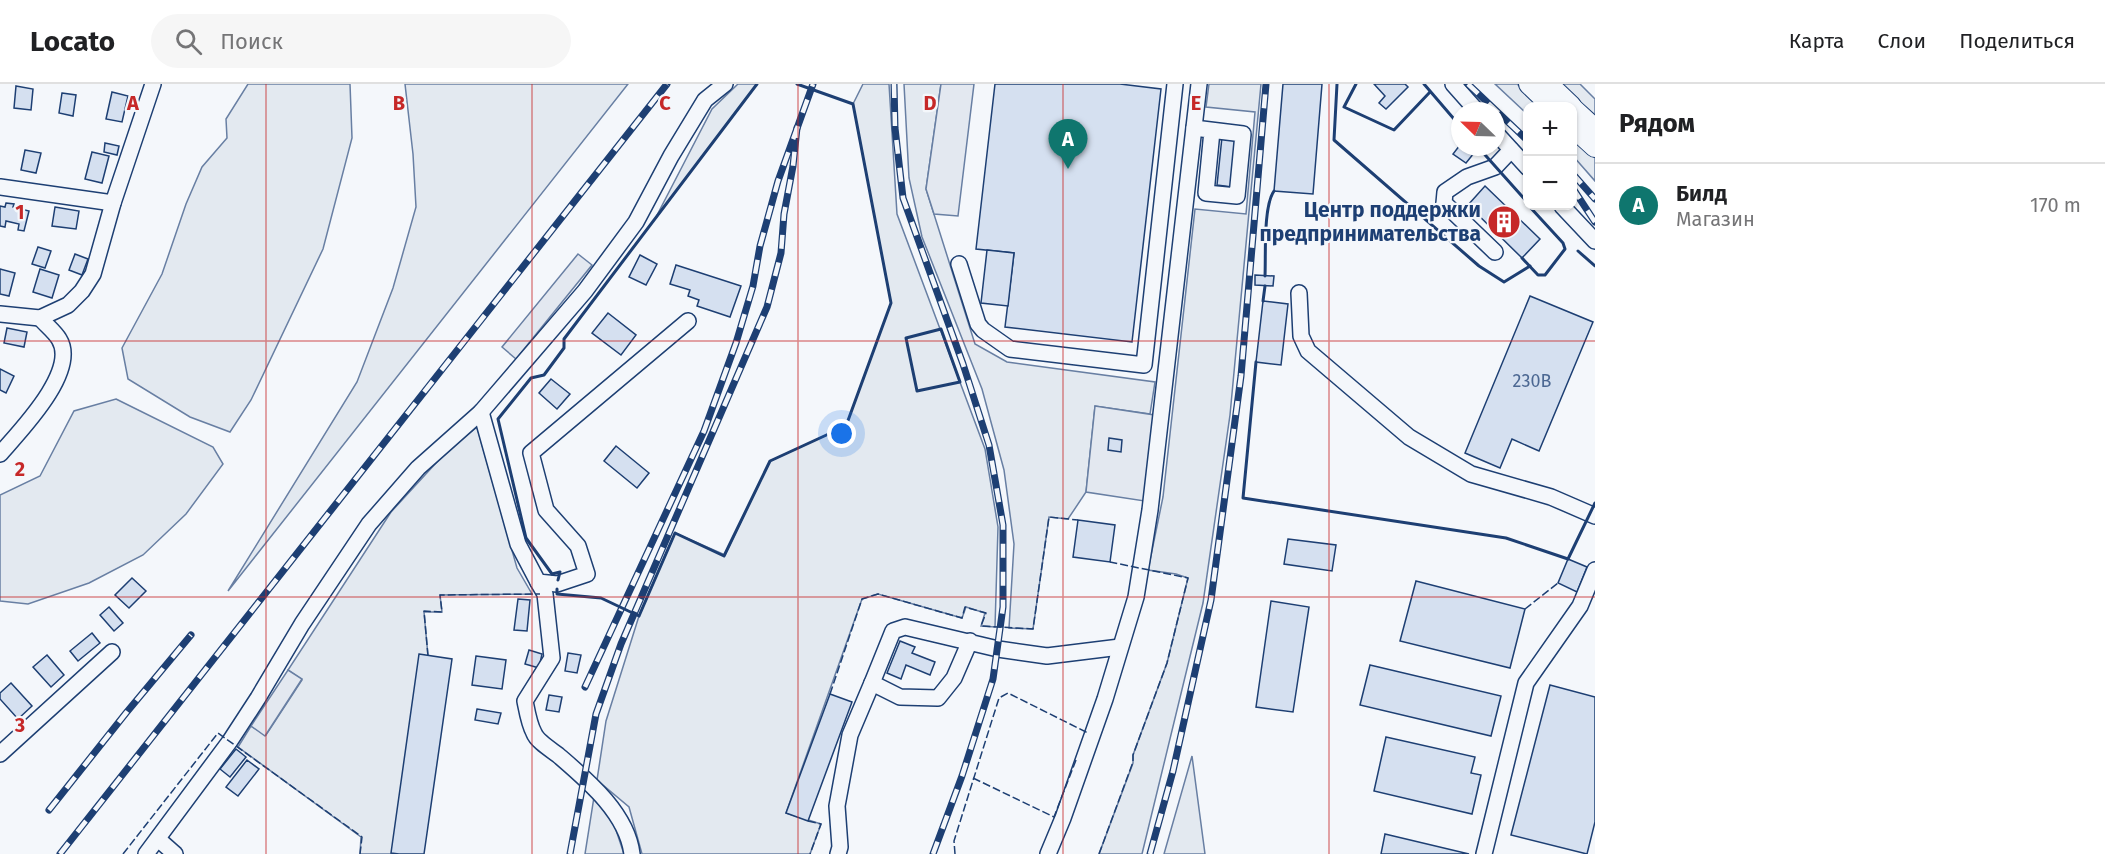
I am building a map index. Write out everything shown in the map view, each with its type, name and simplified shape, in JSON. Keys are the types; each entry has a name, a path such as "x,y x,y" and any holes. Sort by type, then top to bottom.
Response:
{"main road":[{"path":"1528,84 1548,102"},
{"path":"1548,84 1567,102"},
{"path":"1577,112 1595,129"},
{"path":"1577,131 1595,147"}],"street":[{"path":"0,314 40,318 68,305 82,291 93,273 113,202 153,84"},
{"path":"146,854 230,741 258,699 302,624 369,524 417,468 481,412 585,291 636,222 671,156 705,100 725,84"},
{"path":"1144,365 1175,84"},
{"path":"1048,854 1105,699 1136,597 1150,510 1199,84"},
{"path":"1453,84 1469,102"},
{"path":"1194,128 1212,131"},
{"path":"1505,143 1523,164"},
{"path":"1495,252 1444,203 1445,192 1467,177 1495,167 1511,150"},
{"path":"0,187 113,202"},
{"path":"1566,210 1595,241"},
{"path":"959,264 978,324 1006,347 1167,368"},
{"path":"1299,293 1301,336 1308,351 1408,437 1472,474 1551,497 1595,516"},
{"path":"0,454 41,408 63,363 60,340 40,318"},
{"path":"538,582 557,584 587,574 578,546 546,510 531,453 688,321"},
{"path":"481,412 518,544 545,594 552,658 525,701 534,735 584,778 610,806 623,827 632,854"},
{"path":"1484,854 1526,683 1580,606 1595,570"},
{"path":"838,854 840,848 837,806 850,735 893,631 905,627 998,649 1047,656 1120,647"},
{"path":"872,683 900,697 938,698 954,678 970,641"},
{"path":"0,754 112,652"},
{"path":"158,839 175,854"}],"shaded area":[{"path":"248,84 350,84 352,138 323,249 251,400 230,432 190,417 128,379 122,348 162,274 186,204 202,167 227,138 226,119"},
{"path":"405,84 628,84 228,591 357,382 393,288 416,207"},
{"path":"738,84 757,84 655,219 712,109"},
{"path":"863,84 889,84 897,214 985,449 998,527 995,627 981,626 985,613 966,607 962,618 878,594 862,599 786,813 821,824 810,854 642,854 629,807 597,780 606,721 639,616 675,533 725,555 770,461 846,426 891,303 853,104"},
{"path":"904,84 941,84 926,189 975,344 1007,362 1155,382 1150,414 1095,406 1086,492 1068,519 1049,517 1033,629 1009,628 1014,544 1004,470 982,389 922,237 909,178"},
{"path":"941,84 974,84 958,216 934,214 926,189"},
{"path":"1209,84 1261,84 1230,415 1203,603 1142,854 1099,854 1167,663 1188,578 1148,570 1163,497 1195,209 1246,214 1255,112 1206,107"},
{"path":"1495,84 1517,84 1537,102 1523,102 1523,110"},
{"path":"1554,84 1580,84 1595,99 1595,124 1577,106 1577,102 1572,102"},
{"path":"1577,142 1595,158 1595,181 1577,161"},
{"path":"578,254 592,265 516,359 502,347"},
{"path":"116,399 213,447 223,464 186,514 143,555 89,583 28,604 0,601 0,495 40,476 74,411"},
{"path":"1095,406 1161,416 1151,502 1086,492"},
{"path":"477,427 517,568 532,594 440,595 442,612 424,612 428,656 392,853 399,854 360,854 361,837 238,747 251,726 266,735 302,680 288,670 391,512 447,451"},
{"path":"288,670 302,679 265,736 251,726"},
{"path":"1192,756 1205,854 1164,854"},
{"path":"594,797 613,821 624,854 585,854"}],"building":[{"path":"995,84 1120,84 1161,89 1132,342 1005,327 1014,253 976,249"},
{"path":"1283,84 1322,84 1313,194 1274,191"},
{"path":"1374,84 1405,84 1408,87 1386,109 1379,103 1385,96"},
{"path":"16,86 33,89 31,110 14,108"},
{"path":"112,92 128,96 122,122 106,119"},
{"path":"62,93 76,95 73,116 59,113"},
{"path":"1222,137 1237,138 1232,187 1217,185"},
{"path":"105,143 119,146 117,155 104,152"},
{"path":"25,150 41,153 36,173 21,170"},
{"path":"92,152 109,156 102,183 85,179"},
{"path":"1456,156 1472,156 1466,163"},
{"name":"Центр поддержки предпринимательства","path":"1485,186 1540,239 1522,258 1468,205"},
{"path":"6,203 29,211 24,231 18,230 19,224 6,221 5,227 0,226 0,206 5,207"},
{"path":"55,207 79,211 76,229 52,226"},
{"path":"38,247 51,251 45,268 32,264"},
{"path":"987,250 1014,253 1008,306 981,303"},
{"path":"75,254 88,259 82,275 69,270"},
{"path":"640,255 657,264 646,285 629,277"},
{"path":"676,265 741,286 730,317 697,306 699,300 688,296 690,290 670,284"},
{"path":"0,269 15,273 9,296 0,294"},
{"path":"40,269 59,275 52,298 33,292"},
{"path":"1255,275 1274,276 1273,286 1255,285"},
{"path":"1530,296 1593,322 1539,451 1512,439 1500,468 1465,453"},
{"path":"1263,301 1288,304 1281,365 1256,362"},
{"path":"608,313 636,335 621,355 592,333"},
{"path":"7,328 27,332 24,347 4,343"},
{"path":"0,369 14,376 6,393 0,390"},
{"path":"551,379 570,394 557,409 539,393"},
{"path":"1109,438 1122,440 1121,452 1108,450"},
{"path":"616,446 649,473 637,488 604,461"},
{"path":"1078,520 1115,525 1110,562 1073,557"},
{"path":"1288,539 1336,545 1332,571 1284,564"},
{"path":"1568,559 1587,567 1577,592 1558,583"},
{"path":"132,578 146,591 129,608 115,595"},
{"path":"1416,581 1525,609 1510,668 1400,641"},
{"path":"518,599 530,600 527,631 514,630"},
{"path":"1271,601 1309,607 1293,712 1256,707"},
{"path":"109,607 123,623 114,631 100,615"},
{"path":"92,633 100,643 78,661 70,651"},
{"path":"900,641 915,647 912,653 935,662 930,675 906,665 901,679 887,673"},
{"path":"529,650 542,654 539,668 525,664"},
{"path":"568,653 581,655 577,673 565,671"},
{"path":"419,654 452,659 424,854 399,854 391,853"},
{"path":"47,655 64,675 51,687 33,667"},
{"path":"476,656 506,660 502,689 472,685"},
{"path":"1370,665 1501,696 1491,736 1360,705"},
{"path":"11,683 32,706 18,719 0,699 0,693"},
{"path":"1550,685 1595,697 1595,822 1587,854 1511,835"},
{"path":"830,694 852,702 808,821 786,813"},
{"path":"549,695 562,697 559,712 546,710"},
{"path":"477,709 501,713 498,724 475,720"},
{"path":"1386,737 1475,757 1471,773 1481,775 1472,814 1374,791"},
{"path":"236,749 246,757 230,777 220,769"},
{"path":"247,760 259,769 238,796 226,787"},
{"path":"1385,834 1469,854 1381,854"}],"railway":[{"path":"60,854 667,84"},
{"path":"585,687 704,431 736,343 753,286 760,246 778,181 813,84"},
{"path":"894,84 895,128 903,198 963,364 989,445 1003,525 1003,607 993,679 962,776 933,854"},
{"path":"1150,854 1173,771 1211,600 1241,376 1266,84"},
{"path":"1468,84 1523,136"},
{"path":"570,854 596,714 621,644 767,307 781,253 784,214 797,128"},
{"path":"1577,179 1595,199"},
{"path":"1577,195 1595,222"},
{"path":"49,810 191,635"}],"fence":[{"path":"830,694 862,599 878,594 962,618 965,607 986,613 981,626 1033,629 1049,517 1078,520"},
{"path":"1099,854 1167,663 1188,578 1110,562"},
{"path":"1525,609 1558,583"},
{"path":"428,656 424,611 442,612 440,595 540,594"},
{"path":"955,854 954,841 999,698 1008,693 1086,732 1085,735"},
{"path":"123,854 218,733 362,837 360,854"},
{"path":"973,778 1054,817 1076,760"},
{"path":"808,821 821,824 810,854"}],"wall":[{"path":"558,580 560,572 552,574 526,538 498,419 531,378 544,375 564,348 564,339 757,84"},
{"path":"557,589 557,594 601,598 639,616 675,533 724,556 770,461 846,426 891,303 853,104 797,84"},
{"path":"1337,84 1334,140 1479,266 1504,282 1530,266"},
{"path":"1356,84 1344,107 1394,130 1430,92"},
{"path":"1424,84 1451,116"},
{"path":"1486,156 1523,197"},
{"path":"1265,276 1268,208 1274,191"},
{"path":"1522,258 1538,275 1545,275 1565,249 1563,243 1533,210"},
{"path":"1578,251 1595,266"},
{"path":"1263,301 1265,286"},
{"path":"941,329 960,382 917,391 906,338 941,329"},
{"path":"1256,362 1243,498 1506,538 1568,559 1595,503"}],"place":[{"name":"Билд","path":"1068,169"},
{"name":"Центр поддержки предпринимательства","path":"1504,222"}]}
